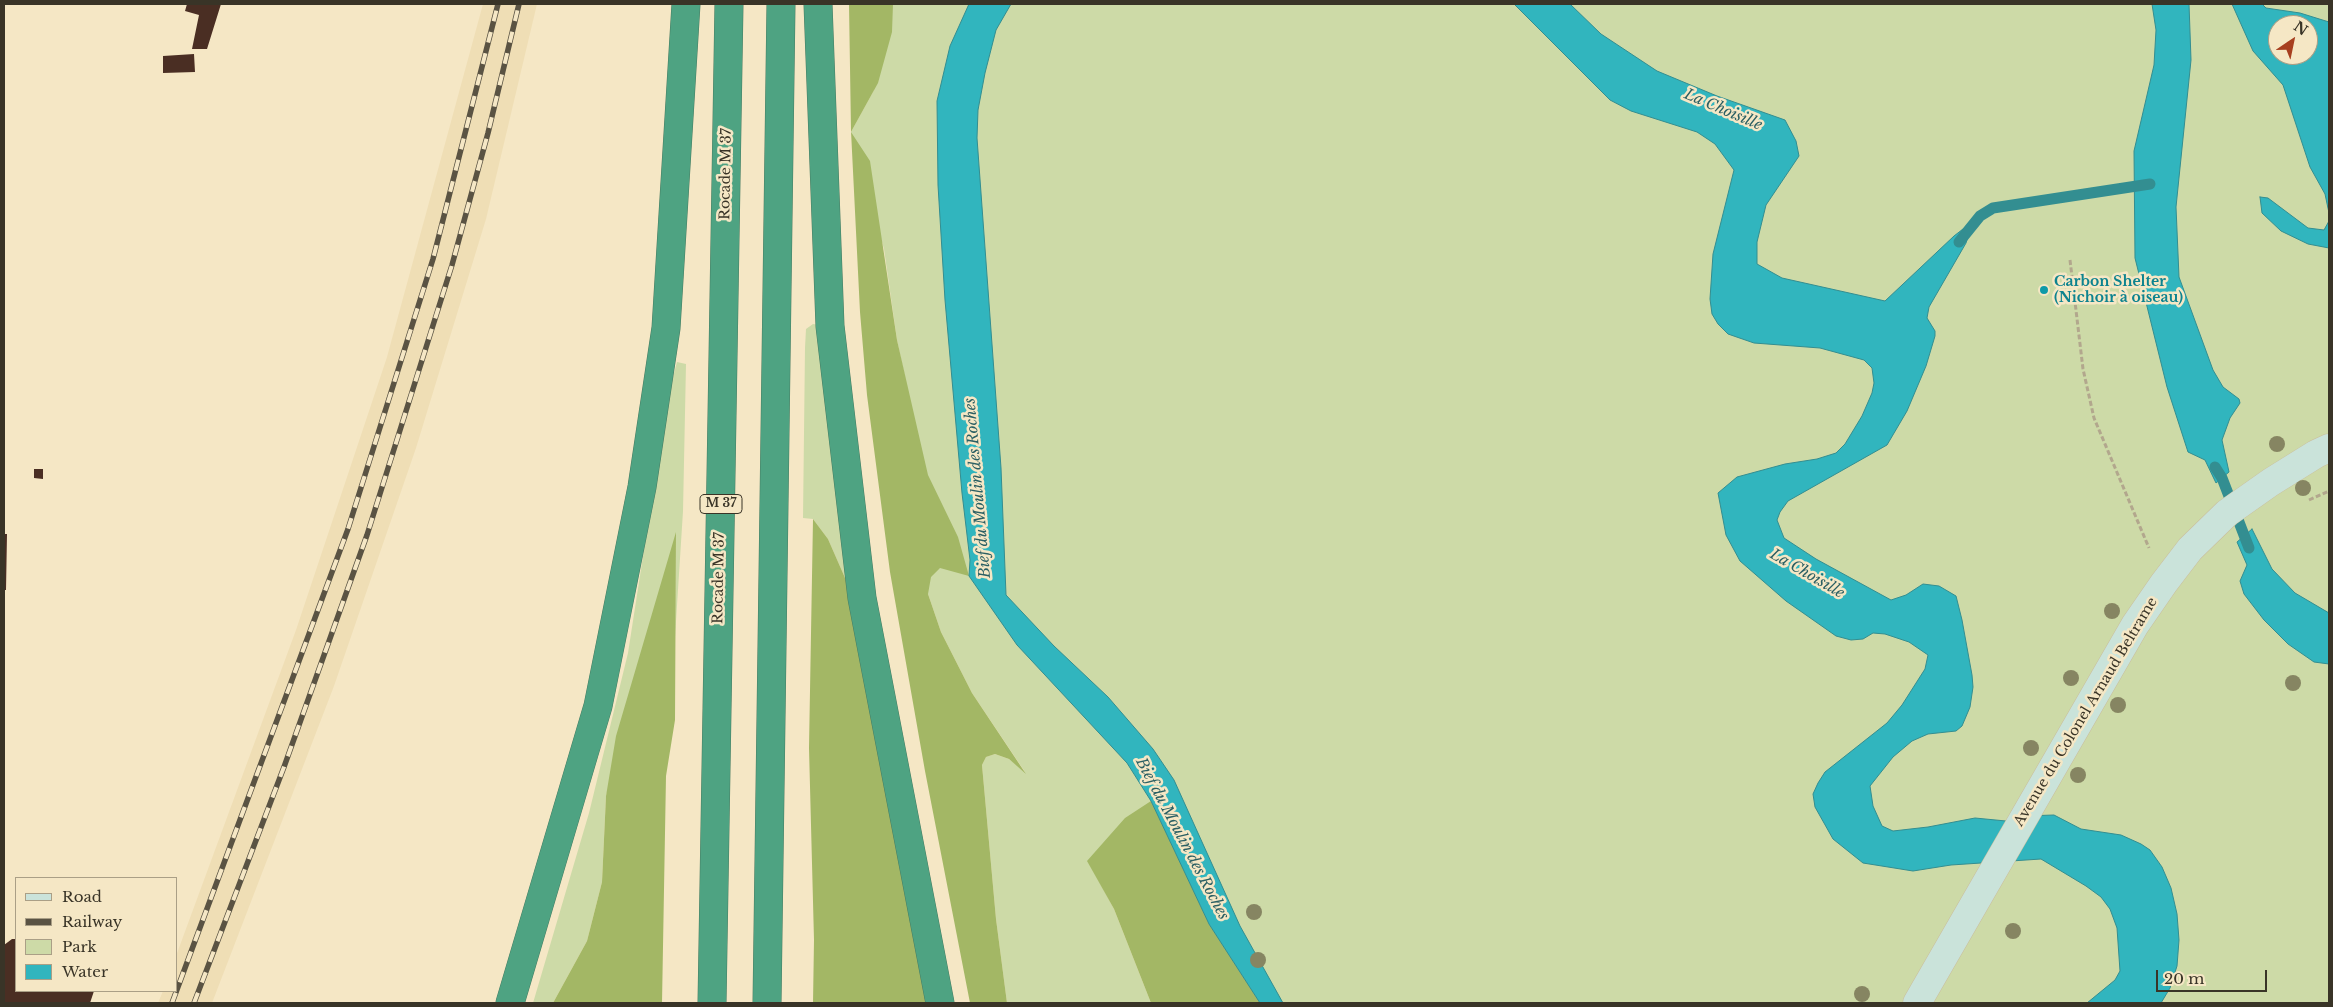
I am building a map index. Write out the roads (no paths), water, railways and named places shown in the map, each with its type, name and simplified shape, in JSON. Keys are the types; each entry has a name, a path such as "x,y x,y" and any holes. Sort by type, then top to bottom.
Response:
{"highway":[{"path":"510,1003 598,706 642,487 666,328 686,4"},
{"name":"Rocade M 37","path":"712,1003 729,4"},
{"path":"767,1003 781,4"},
{"path":"818,4 830,326 862,598 940,1003"}],"street":[{"name":"Avenue du Colonel Arnaud Beltrame","path":"1916,1003 2135,625 2190,549 2234,508 2294,468 2329,448"}],"water":[{"name":"Bief du Moulin des Roches","path":"969,4 1011,4 996,30 985,73 978,110 977,138 1001,468 1006,595 1054,646 1108,697 1153,749 1174,780 1240,926 1283,1003 1260,1003 1209,924 1151,801 1127,763 1017,645 969,576 970,560 962,493 945,300 938,185 937,101 950,46"},
{"name":"La Choisille","path":"1514,4 1570,4 1601,34 1657,71 1717,96 1785,120 1796,141 1799,156 1766,205 1757,242 1757,264 1782,278 1885,301 1954,236 1963,229 1970,230 1966,243 1929,307 1927,318 1935,331 1935,336 1926,366 1907,411 1887,445 1788,501 1777,520 1784,538 1816,559 1891,600 1906,595 1923,584 1939,586 1956,596 1972,675 1973,687 1970,707 1962,726 1956,731 1928,734 1912,741 1893,757 1870,786 1873,806 1882,826 1893,831 1928,827 1975,818 2006,821 2024,816 2054,815 2081,829 2121,835 2141,844 2150,850 2162,867 2171,888 2177,914 2179,940 2177,966 2170,988 2161,1003 2087,1003 2115,980 2120,971 2117,928 2110,909 2101,897 2041,859 1951,865 1913,871 1863,863 1833,839 1815,807 1813,794 1818,783 1825,772 1887,723 1902,705 1925,669 1928,655 1909,642 1885,634 1873,633 1863,639 1851,640 1836,636 1786,601 1740,561 1726,535 1718,493 1737,477 1836,453 1845,444 1862,416 1872,393 1874,383 1872,368 1864,360 1820,348 1754,343 1728,334 1718,324 1712,314 1710,299 1713,254 1734,170 1715,144 1697,132 1631,111 1610,100"},
{"path":"2152,4 2189,4 2191,60 2176,207 2179,277 2213,370 2223,387 2239,399 2240,403 2230,418 2222,440 2229,472 2216,483 2205,460 2188,452 2167,387 2135,258 2134,151 2154,65 2156,30"},
{"path":"2232,4 2262,4 2266,8 2306,15 2268,15 2268,65 2318,65 2318,19 2329,22 2329,213 2325,194 2310,167 2283,85 2253,51"},
{"path":"2260,197 2268,198 2308,228 2324,230 2329,221 2329,248 2308,244 2281,231 2262,213"},
{"path":"2252,529 2272,569 2295,593 2329,613 2329,664 2314,662 2288,644 2264,620 2244,594 2240,581 2247,565 2237,542"}],"waterway":[{"path":"1959,242 1980,216 1993,208 2150,184"},
{"path":"2215,467 2222,478 2249,548"}],"railway":[{"path":"178,987 348,529 433,259 498,4"},
{"path":"194,1003 284,767 367,535 452,265 488,133 519,4"},
{"path":"172,1003 176,992"}],"place":[{"name":"Carbon Shelter (Nichoir à oiseau)","path":"2044,290"}]}
